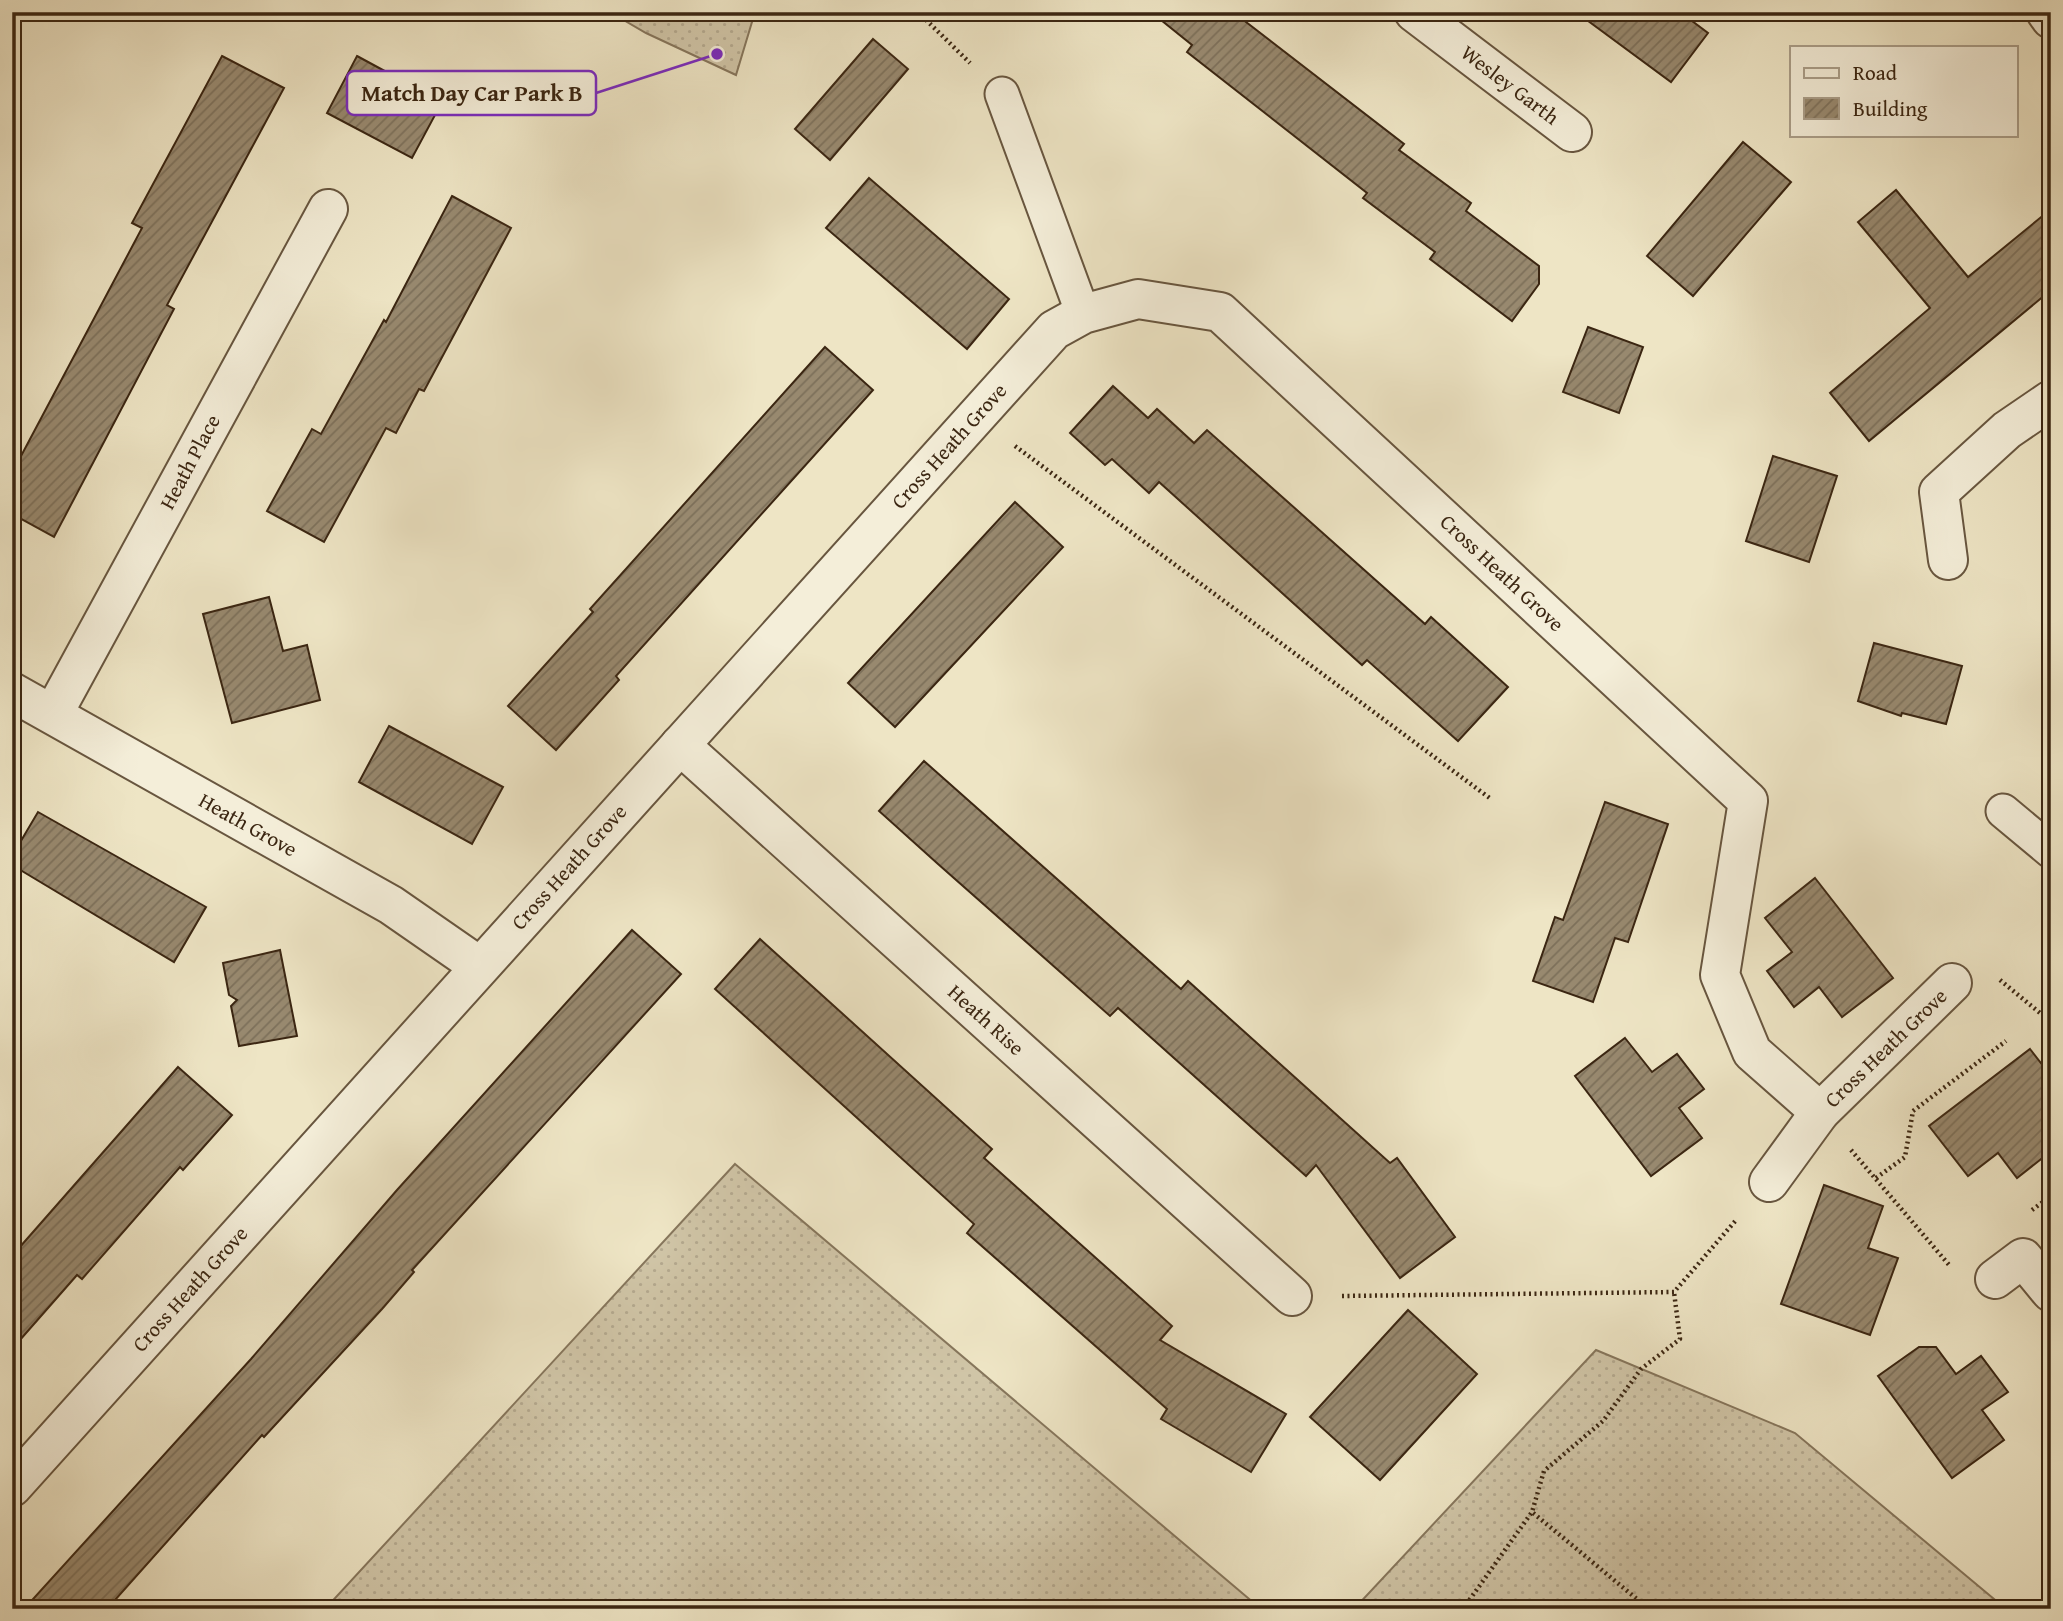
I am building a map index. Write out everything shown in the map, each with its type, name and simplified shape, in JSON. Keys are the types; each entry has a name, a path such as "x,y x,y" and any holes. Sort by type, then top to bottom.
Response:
{"street":[{"name":"Wesley Garth","path":"1414,12 1572,132"},
{"path":"2046,12 2051,19"},
{"name":"Heath Place","path":"53,715 328,209"},
{"name":"Cross Heath Grove","path":"12,1487 1054,330 1083,314 1138,299 1220,312 1748,801 1720,975 1752,1052 1820,1112"},
{"path":"1948,560 1939,492 2007,430 2051,400"},
{"name":"Heath Grove","path":"12,692 391,905 479,966"},
{"name":"Heath Rise","path":"680,745 1292,1296"},
{"name":"Cross Heath Grove","path":"1769,1182 1820,1112 1952,983"},
{"path":"1995,1279 2023,1258 2051,1292"}],"lane":[{"path":"1002,94 1083,314"},
{"path":"2003,811 2051,851"}],"path":[{"path":"918,12 1002,94"},
{"path":"975,417 1491,799"},
{"path":"1952,983 1989,971 2051,1022"},
{"path":"1876,1178 1905,1157 1913,1111 2006,1041"},
{"path":"1861,1161 1953,1269"},
{"path":"1462,1609 1532,1512 1544,1471 1603,1421 1641,1369 1680,1339 1675,1292 1769,1182"},
{"path":"1292,1296 1675,1292"},
{"path":"1532,1512 1649,1609"}],"shaded area":[{"path":"610,12 755,12 736,75 646,33"},
{"path":"735,1164 1261,1609 325,1609"},
{"path":"1596,1350 1795,1433 2006,1609 1354,1609"}],"building":[{"path":"1151,12 1233,12 1404,144 1399,150 1471,203 1466,211 1539,266 1539,284 1512,321 1430,259 1435,252 1363,198 1367,193 1187,52 1192,45"},
{"path":"1576,12 1680,12 1708,33 1671,82"},
{"path":"873,39 908,69 830,160 795,129"},
{"path":"222,56 284,88 167,305 174,309 54,537 12,514 12,473 142,228 132,223"},
{"path":"357,56 442,102 412,158 327,113"},
{"path":"1743,142 1791,182 1693,296 1647,256"},
{"path":"869,178 1009,299 967,349 826,228"},
{"path":"1896,190 1968,277 2051,209 2051,290 1869,441 1830,393 1930,308 1858,222"},
{"path":"452,196 511,228 424,391 419,389 396,433 386,428 324,542 267,511 312,429 321,434 384,320 386,322"},
{"path":"1588,327 1643,347 1619,413 1563,392"},
{"path":"825,347 873,390 616,676 619,680 556,750 508,706 593,612 590,609"},
{"path":"1113,386 1148,418 1157,409 1194,443 1207,430 1425,624 1431,617 1508,687 1458,741 1367,660 1362,665 1159,482 1149,493 1112,459 1105,465 1070,433"},
{"path":"1773,456 1837,476 1809,562 1746,541"},
{"path":"1015,502 1063,547 895,727 848,683"},
{"path":"269,597 283,651 307,645 320,700 232,723 203,614"},
{"path":"1874,643 1962,666 1946,724 1902,713 1901,716 1858,701"},
{"path":"389,726 503,787 472,844 359,782"},
{"path":"924,761 1181,989 1188,981 1390,1163 1397,1158 1455,1237 1400,1278 1316,1165 1306,1176 1118,1008 1110,1016 938,864 879,811"},
{"path":"1605,802 1668,824 1628,942 1615,938 1593,1002 1533,981 1555,917 1563,920"},
{"path":"38,812 206,907 174,962 12,865 12,856"},
{"path":"1815,878 1893,978 1842,1017 1819,987 1794,1007 1767,971 1792,952 1765,918"},
{"path":"632,930 681,974 412,1270 414,1272 382,1309 264,1437 262,1435 107,1609 24,1609 251,1359 397,1190"},
{"path":"760,939 992,1149 984,1158 1172,1326 1160,1340 1286,1414 1251,1472 1161,1419 1167,1409 967,1233 974,1224 715,989"},
{"path":"280,950 297,1036 239,1046 231,1006 237,1000 229,995 223,963"},
{"path":"1625,1038 1652,1072 1677,1054 1704,1089 1679,1108 1702,1138 1651,1176 1575,1076"},
{"path":"2030,1049 2051,1076 2050,1152 2017,1178 1998,1153 1968,1176 1929,1126"},
{"path":"178,1067 232,1115 183,1170 180,1167 82,1279 77,1275 12,1349 12,1256"},
{"path":"1824,1185 1883,1206 1868,1248 1898,1258 1870,1335 1781,1304"},
{"path":"1408,1310 1477,1374 1380,1480 1310,1417"},
{"path":"1919,1347 1936,1347 1956,1374 1981,1356 2008,1392 1982,1410 2004,1440 1952,1478 1878,1376"}],"place":[{"name":"Match Day Car Park B","path":"717,54"}]}
